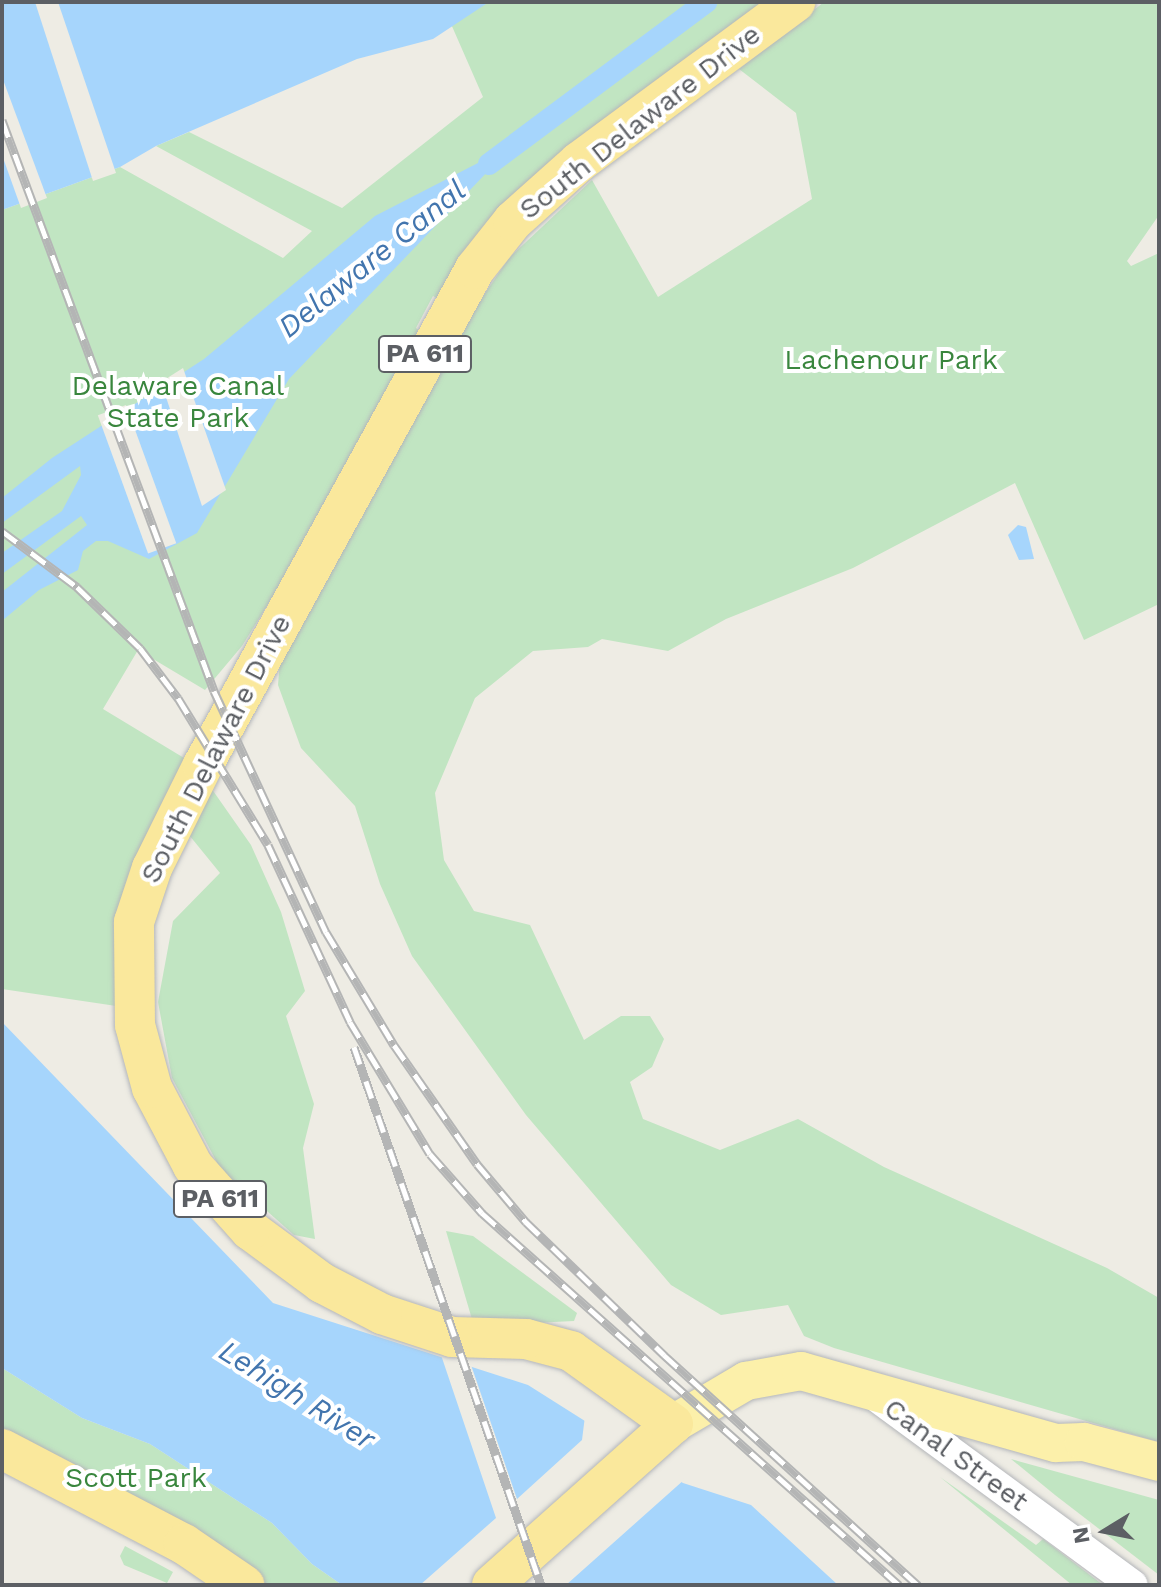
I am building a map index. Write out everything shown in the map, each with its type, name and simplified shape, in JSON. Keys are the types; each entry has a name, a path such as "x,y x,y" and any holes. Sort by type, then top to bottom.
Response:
{"highway":[{"name":"South Delaware Drive","path":"663,1432 571,1351 526,1339 452,1337 382,1314 322,1283 250,1230 199,1174 161,1110 135,1025 131,943 152,868 203,765 475,269 513,221 579,162 795,2"},
{"path":"492,1585 663,1432"},
{"path":"2,1449 171,1536 244,1585"}],"main road":[{"path":"663,1432 728,1389 777,1372 801,1371 857,1383 1056,1443 1084,1442 1159,1462"},
{"path":"1056,1443 1082,1465 1159,1486"}],"street":[{"name":"Canal Street","path":"857,1383 1133,1585"}],"green space":[{"name":"Delaware Canal State Park","path":"489,2 771,2 439,299 433,296 416,328 421,332 278,588 242,646 205,690 138,650 103,709 194,764 123,1007 2,989 2,210 120,167 283,258 312,231 156,146 189,132 342,208 483,97 451,24"},
{"name":"Lachenour Park","path":"824,2 1159,2 1159,215 1127,261 1131,266 1159,253 1159,604 1084,640 1015,483 853,568 726,619 668,651 602,639 588,647 533,651 475,698 435,793 444,860 474,911 530,925 584,1040 621,1016 650,1016 664,1039 652,1067 630,1082 643,1119 720,1150 798,1119 884,1167 1107,1268 1159,1298 1159,1442 834,1348 804,1336 788,1305 721,1315 671,1285 526,1115 412,956 380,884 355,806 301,748 278,685 281,648 330,574 450,345 509,258 592,180 658,297 812,199 796,113 739,69"},
{"path":"209,785 251,845 281,912 305,991 286,1016 314,1104 303,1148 315,1239 294,1235 221,1170 172,1078 158,1002 173,921 220,873 185,830"},
{"path":"446,1231 473,1236 577,1313 574,1321 474,1326"},
{"name":"Scott Park","path":"2,1368 82,1418 150,1444 272,1523 312,1564 342,1585 244,1585 2,1449"},
{"path":"1011,1459 1159,1500 1159,1575 1055,1495"},
{"path":"940,1477 1036,1545 1043,1539 1103,1585 1072,1585"},
{"path":"125,1546 173,1572 167,1583 124,1565 120,1556"}],"water":[{"path":"2,2 489,2 433,39 357,59 156,146 120,167 2,210"},
{"path":"513,145 289,379 197,533 149,559 108,541 96,541 83,551 78,570 39,590 3,620 2,592 87,525 81,516 2,574 2,553 62,511 81,475 80,466 2,523 2,498 52,458 204,359 375,216"},
{"path":"1018,525 1026,527 1034,559 1019,560 1008,535"},
{"name":"Lehigh River","path":"2,1022 273,1303 528,1385 683,1483 751,1505 838,1585 342,1585 312,1564 272,1523 150,1444 82,1418 2,1368"}],"pier":[{"path":"35,2 58,2 116,173 93,181"},
{"path":"2,77 47,198 21,208 2,155"},
{"path":"183,368 226,490 202,506 161,382"},
{"path":"126,405 176,543 148,553 98,415"},
{"path":"440,1352 470,1362 517,1499 582,1440 585,1416 685,1479 566,1585 420,1585 496,1518"}],"waterway":[{"name":"Delaware Canal","path":"489,164 706,2"}],"railway":[{"path":"2,120 214,691 326,932 394,1045 477,1164 526,1222 664,1355 918,1585"},
{"path":"2,531 77,587 140,648 178,698 268,845 350,1022 430,1154 482,1213 899,1585"},
{"path":"354,1047 541,1585"}]}
